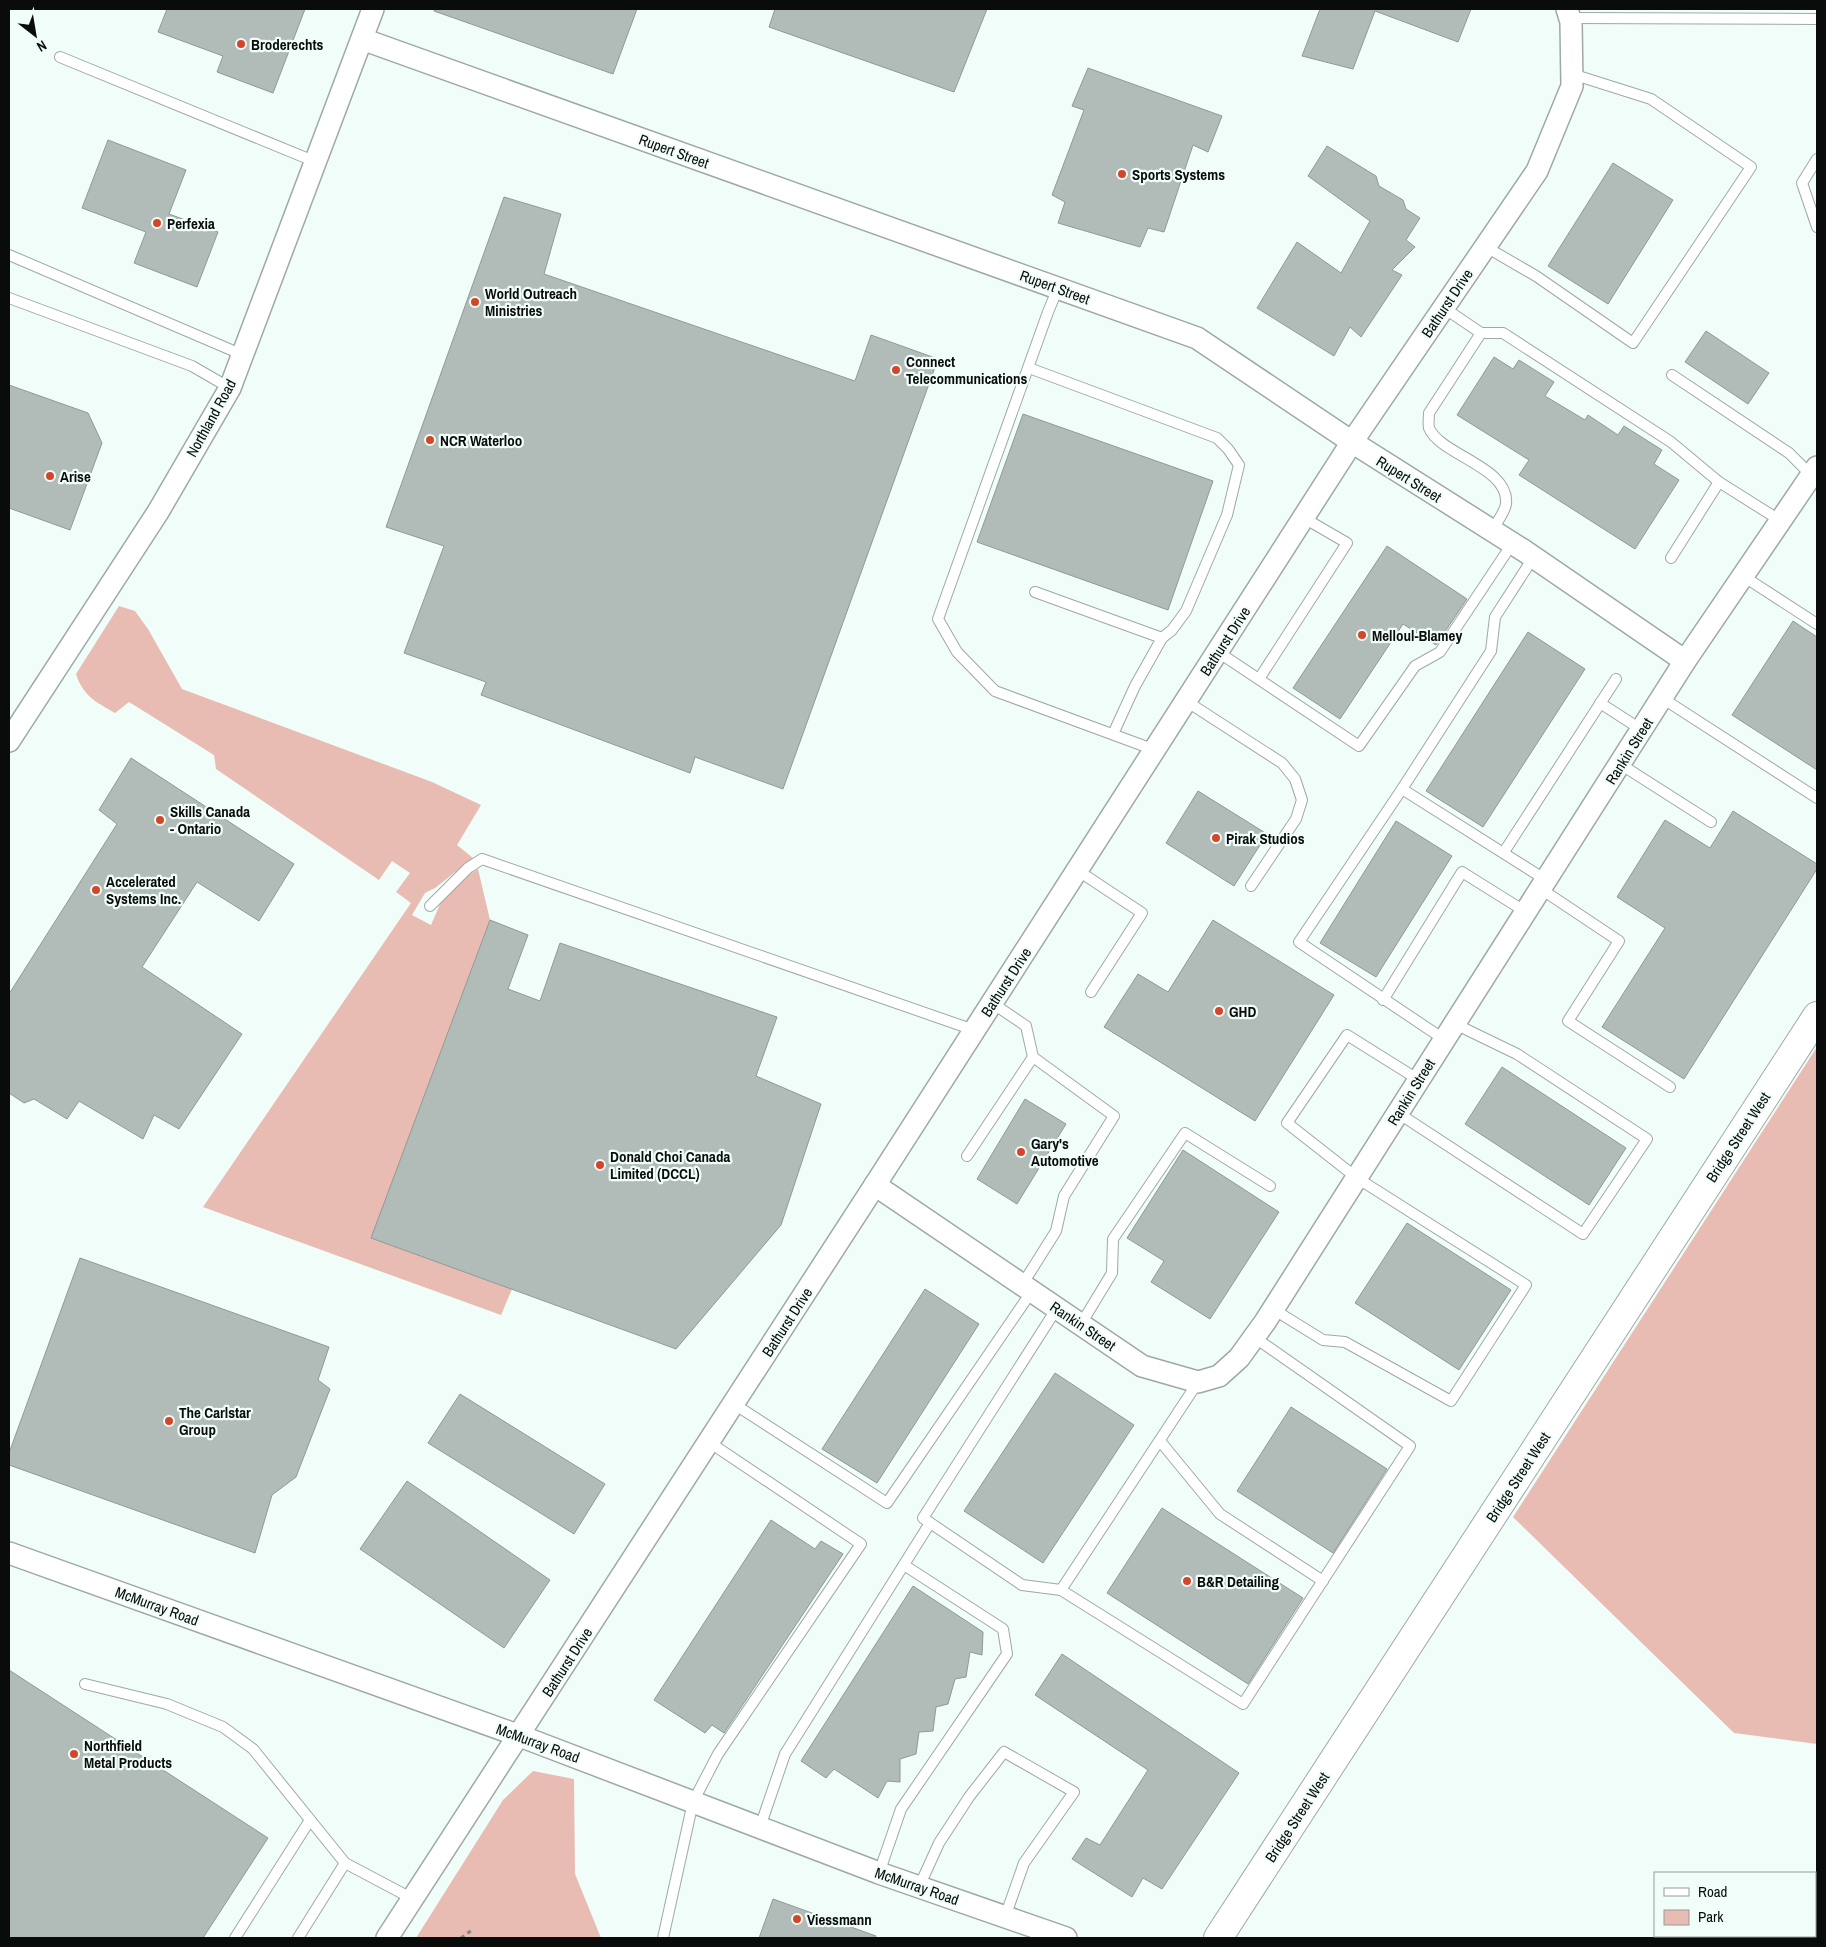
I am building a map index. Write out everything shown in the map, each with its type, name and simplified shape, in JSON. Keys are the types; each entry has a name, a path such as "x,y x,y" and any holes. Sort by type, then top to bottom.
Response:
{"street":[{"name":"Northland Road","path":"9,741 158,512 230,388 373,9"},
{"name":"Bathurst Drive","path":"387,1938 520,1736 1352,442 1537,171 1572,86 1569,13"},
{"name":"Rupert Street","path":"362,39 1197,338 1352,442 1534,558 1686,661"},
{"name":"Rankin Street","path":"875,1185 1142,1366 1198,1382 1219,1376 1239,1358 1273,1309 1686,661 1815,474"},
{"name":"Bridge Street West","path":"1218,1938 1817,1016"},
{"name":"McMurray Road","path":"9,1553 520,1736 879,1873 1066,1938"}],"lane":[{"path":"1569,13 1817,19"},
{"path":"60,57 316,162"},
{"path":"1486,247 1536,276 1633,343 1750,167 1651,99 1572,74"},
{"path":"1817,159 1802,183 1817,227"},
{"path":"9,255 243,356"},
{"path":"1058,288 938,619 958,652 995,691 1155,750"},
{"path":"9,298 192,366 230,388"},
{"path":"1444,308 1481,333 1503,332 1671,442 1719,482 1781,521"},
{"path":"1481,333 1429,412 1430,428 1440,440 1499,480 1506,492 1506,505 1492,531"},
{"path":"1029,368 1217,438 1228,449 1239,465 1227,515 1186,611 1172,630 1162,638 1135,686 1113,734"},
{"path":"1672,375 1789,452 1815,474"},
{"path":"1671,558 1719,482"},
{"path":"1259,679 1346,544 1304,518"},
{"path":"1218,652 1359,746 1415,666 1440,652 1512,544"},
{"path":"1398,1113 1583,1234 1647,1139 1517,1054 1450,1032 1383,1000 1299,942 1402,789 1491,651 1495,617 1534,558"},
{"path":"1743,576 1817,624"},
{"path":"1035,592 1162,638"},
{"path":"1504,852 1616,679"},
{"path":"1662,698 1817,798"},
{"path":"1186,701 1282,763 1295,779 1302,800 1296,819 1251,886"},
{"path":"1600,703 1642,730"},
{"path":"1620,764 1711,822"},
{"path":"1402,789 1504,852 1618,941 1568,1022 1670,1087"},
{"path":"430,906 468,868 482,859 974,1030"},
{"path":"1078,870 1142,913 1091,992"},
{"path":"1383,1000 1462,872 1526,912"},
{"path":"734,1404 887,1503 1027,1288 1056,1231 1064,1196 1114,1116 1033,1058 1026,1026 992,1003"},
{"path":"1273,1309 1323,1340 1345,1342 1451,1401 1526,1285 1357,1178 1287,1123 1348,1035 1419,1080"},
{"path":"967,1156 1033,1058"},
{"path":"1081,1324 1112,1273 1112,1239 1185,1133 1270,1186"},
{"path":"1057,1308 923,1518 1022,1585 1061,1590 1243,1704 1410,1446 1254,1337"},
{"path":"1061,1590 1198,1382"},
{"path":"1160,1441 1220,1514 1323,1581"},
{"path":"663,1938 693,1802 718,1754 861,1544 709,1442"},
{"path":"760,1827 785,1754 930,1523"},
{"path":"879,1873 901,1809 1007,1654 1003,1629 904,1565"},
{"path":"86,1684 167,1704 223,1727 253,1749 345,1863 413,1898"},
{"path":"919,1887 939,1843 969,1797 1004,1752 1074,1792 1024,1863 1006,1917"},
{"path":"235,1938 310,1820"},
{"path":"298,1938 345,1863"}],"path":[{"path":"461,1938 472,1930"}],"green space":[{"path":"119,606 135,611 148,629 182,689 432,782 481,805 457,845 473,858 435,888 425,893 412,915 431,925 444,895 460,880 478,869 490,920 372,1238 512,1289 501,1315 203,1207 411,903 396,892 410,873 392,861 379,880 216,769 214,755 129,702 115,713 91,698 82,688 76,674"},
{"path":"1817,1047 1817,1744 1734,1733 1513,1517"},
{"path":"533,1771 574,1779 575,1874 601,1938 416,1938 503,1800"}],"building":[{"name":"Broderechts","path":"167,9 305,9 273,93 217,72 223,56 158,32"},
{"path":"435,9 637,9 613,74 434,11"},
{"path":"775,9 987,9 954,92 769,27"},
{"path":"1320,9 1471,9 1458,42 1375,11 1353,69 1302,56"},
{"name":"Sports Systems","path":"1088,68 1222,116 1208,152 1193,145 1164,232 1148,228 1140,247 1058,223 1065,202 1052,195 1084,110 1072,106"},
{"name":"Perfexia","path":"108,140 186,170 169,214 218,232 197,287 134,263 146,232 82,208"},
{"path":"1327,146 1376,176 1379,186 1403,200 1406,209 1420,218 1406,240 1415,247 1392,270 1402,275 1361,337 1350,327 1334,356 1257,308 1297,242 1341,273 1370,221 1308,176"},
{"path":"1613,163 1673,200 1608,304 1548,266"},
{"path":"504,197 561,214 544,274 855,381 871,335 938,359 783,789 695,757 690,773 481,695 486,682 404,653 444,546 386,527"},
{"path":"1706,331 1769,373 1748,404 1685,362"},
{"path":"1494,357 1513,369 1519,360 1554,382 1545,396 1585,420 1588,415 1618,435 1624,426 1662,450 1654,464 1679,480 1635,549 1519,475 1529,460 1457,415"},
{"name":"Arise","path":"9,385 88,413 102,443 70,530 9,508"},
{"path":"1023,414 1213,481 1168,610 977,542"},
{"name":"Melloul-Blamey","path":"1387,546 1467,599 1436,645 1403,624 1340,719 1293,688"},
{"path":"1793,621 1817,637 1817,770 1732,715"},
{"path":"1528,632 1585,669 1483,827 1426,791"},
{"path":"131,758 294,864 259,921 197,882 142,967 242,1034 179,1129 154,1115 143,1139 79,1101 67,1119 34,1099 24,1103 9,1093 9,994 117,824 99,810"},
{"name":"Pirak Studios","path":"1198,791 1267,834 1234,886 1166,843"},
{"path":"1733,811 1817,864 1817,869 1684,1079 1602,1027 1665,928 1617,897 1665,820 1710,848"},
{"path":"1396,821 1452,856 1376,977 1320,943"},
{"name":"Donald Choi Canada Limited (DCCL)","path":"490,920 528,935 508,989 540,1001 560,943 777,1017 756,1076 821,1104 781,1225 676,1349 371,1238"},
{"name":"GHD","path":"1213,920 1334,995 1255,1121 1104,1027 1138,974 1168,992"},
{"path":"1502,1067 1626,1148 1589,1205 1465,1124"},
{"name":"Gary's Automotive","path":"1025,1099 1066,1124 1017,1204 977,1179"},
{"path":"1183,1150 1279,1212 1210,1319 1151,1282 1164,1261 1127,1238"},
{"path":"1407,1223 1511,1290 1459,1370 1355,1303"},
{"name":"The Carlstar Group","path":"80,1258 329,1347 318,1380 330,1389 296,1477 272,1495 255,1553 9,1465 9,1453"},
{"path":"925,1289 979,1324 877,1483 822,1449"},
{"path":"1055,1373 1134,1425 1043,1563 964,1511"},
{"path":"460,1394 605,1484 574,1534 428,1443"},
{"path":"1291,1407 1387,1469 1333,1553 1237,1491"},
{"path":"407,1481 550,1580 504,1648 360,1549"},
{"path":"1162,1508 1303,1598 1248,1684 1107,1593"},
{"path":"771,1520 815,1549 821,1541 843,1554 724,1733 712,1725 705,1733 654,1700"},
{"path":"913,1586 983,1632 982,1655 970,1652 966,1677 955,1679 948,1704 936,1707 933,1731 919,1732 916,1754 900,1759 900,1782 887,1781 878,1798 834,1769 826,1778 801,1761"},
{"path":"1062,1654 1239,1773 1162,1889 1143,1878 1132,1897 1072,1859 1086,1838 1100,1845 1148,1770 1035,1695"},
{"name":"Northfield Metal Products","path":"9,1670 268,1838 203,1938 9,1938"},
{"name":"Viessmann","path":"773,1899 876,1936 875,1938 759,1938"}],"place":[{"name":"Broderechts","path":"241,44"},
{"name":"Sports Systems","path":"1122,174"},
{"name":"Perfexia","path":"157,223"},
{"name":"World Outreach Ministries","path":"475,302"},
{"name":"Connect Telecommunications","path":"896,370"},
{"name":"NCR Waterloo","path":"430,440"},
{"name":"Arise","path":"50,476"},
{"name":"Melloul-Blamey","path":"1362,635"},
{"name":"Skills Canada - Ontario","path":"160,820"},
{"name":"Pirak Studios","path":"1216,838"},
{"name":"Accelerated Systems Inc.","path":"96,890"},
{"name":"GHD","path":"1219,1011"},
{"name":"Gary's Automotive","path":"1021,1152"},
{"name":"Donald Choi Canada Limited (DCCL)","path":"600,1165"},
{"name":"The Carlstar Group","path":"169,1421"},
{"name":"B&R Detailing","path":"1187,1581"},
{"name":"Northfield Metal Products","path":"74,1754"},
{"name":"Viessmann","path":"797,1919"}]}
